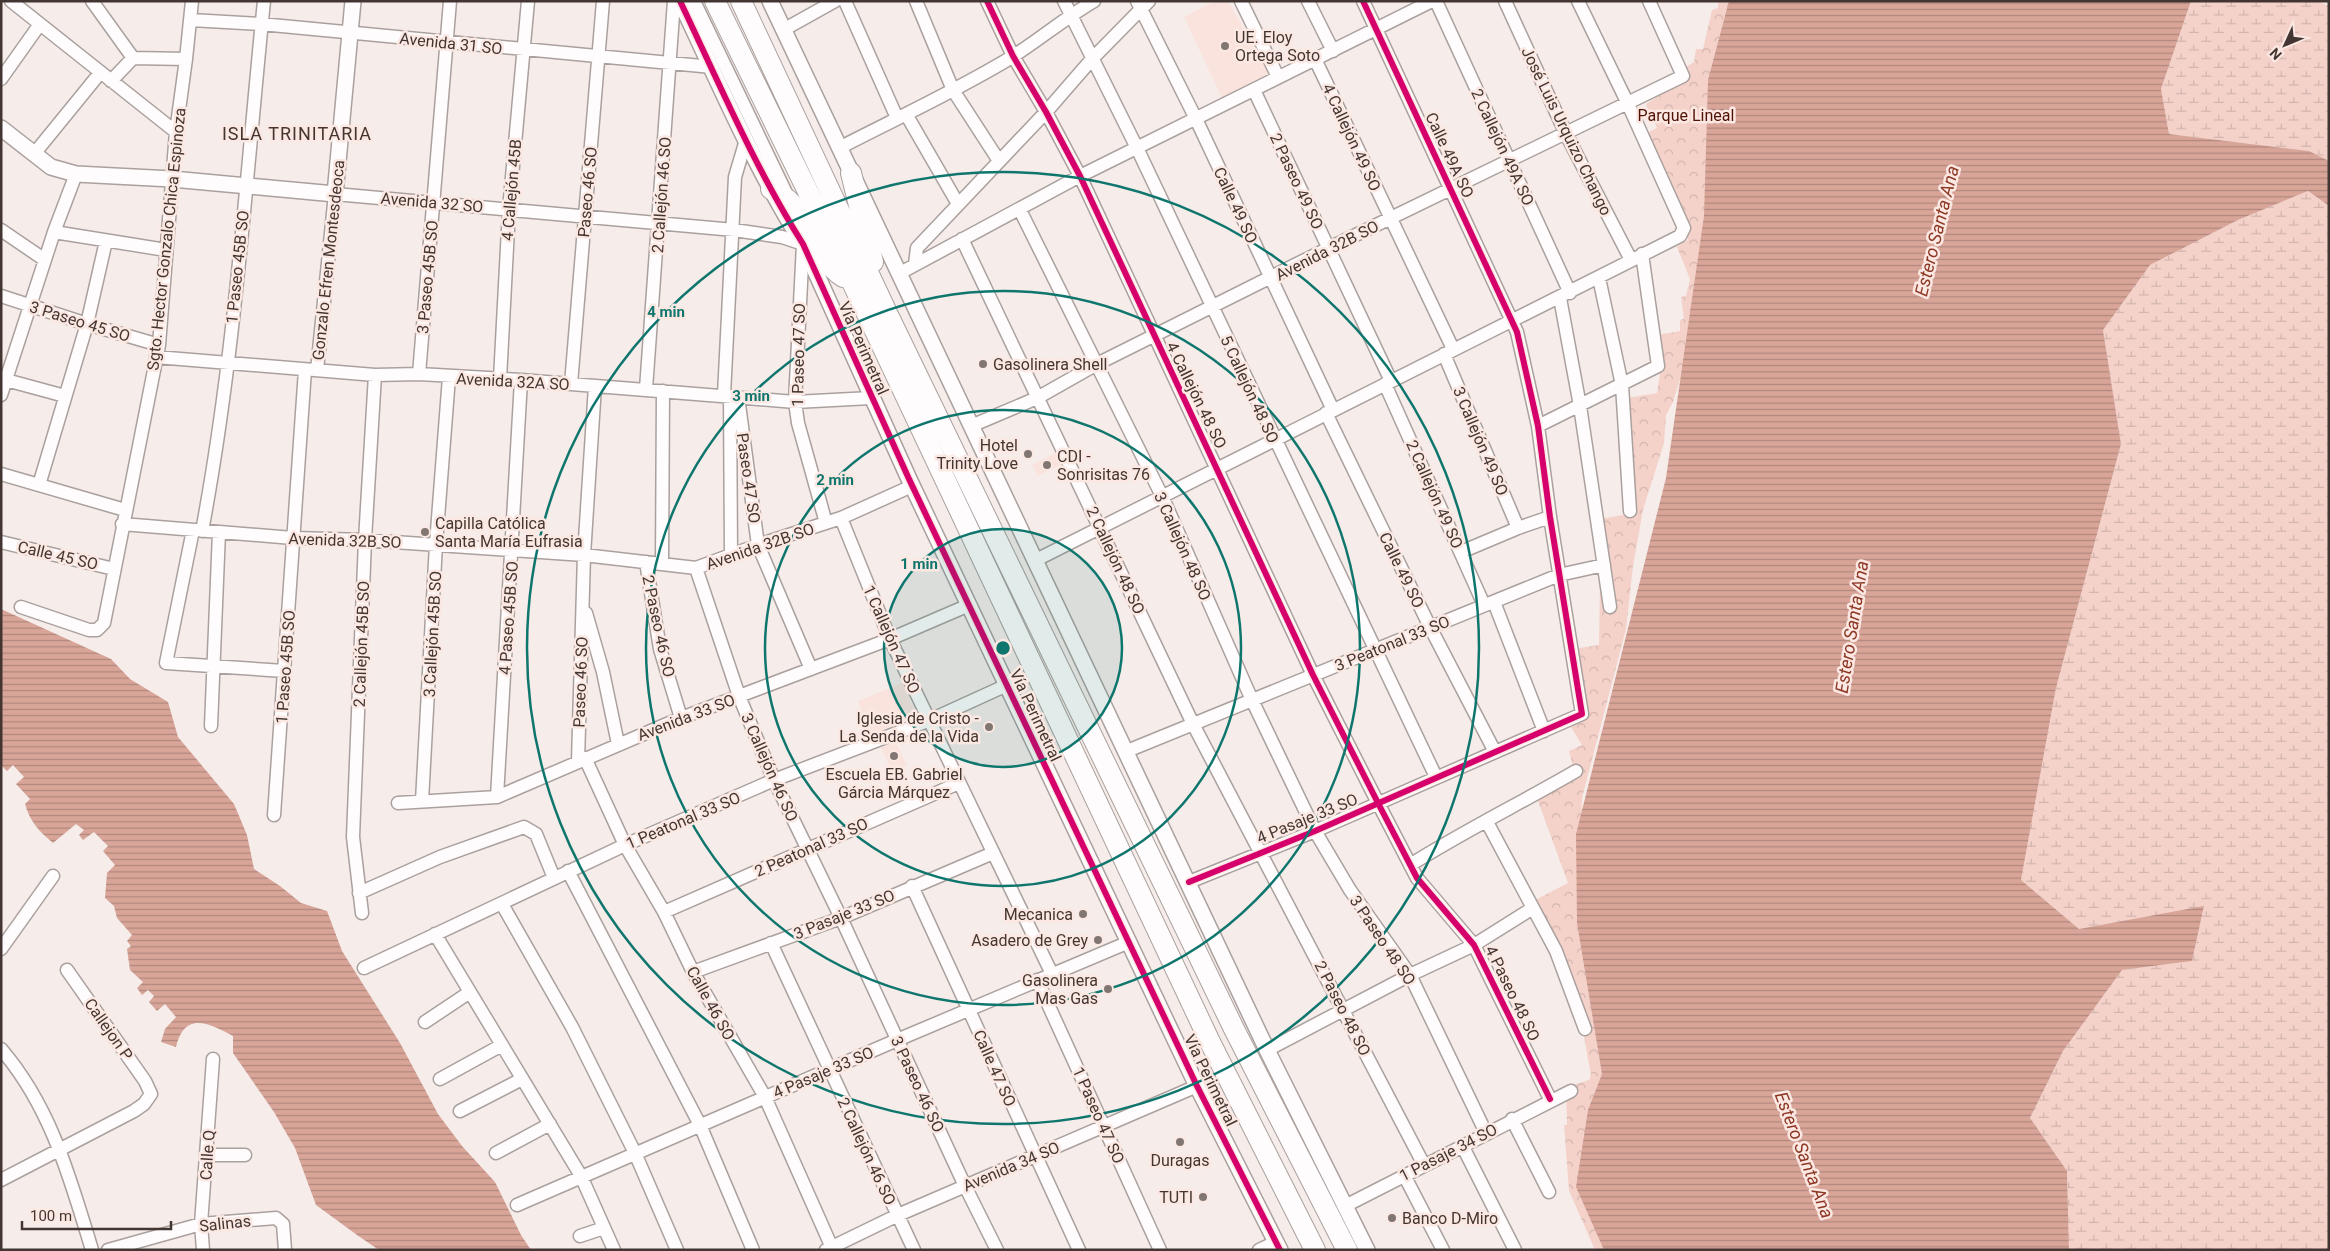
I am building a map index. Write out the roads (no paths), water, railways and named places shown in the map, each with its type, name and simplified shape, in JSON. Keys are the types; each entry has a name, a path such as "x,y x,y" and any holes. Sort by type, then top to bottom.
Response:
{"highway":[{"name":"Vía Perimetral","path":"715,1 852,282 1210,1042 1315,1250"},
{"path":"741,1 889,317 1234,1029 1347,1250"},
{"path":"851,173 889,317"},
{"path":"772,189 790,201 804,220 827,262 839,274 852,282"},
{"path":"1210,1042 1234,1029"}],"street":[{"path":"11,1 176,132"},
{"path":"92,1 133,58"},
{"name":"Sgto. Hector Gonzalo Chica Espinoza","path":"21,607 90,630 97,630 104,622 157,351 176,132 192,1"},
{"name":"1 Paseo 45B SO","path":"213,668 166,663 215,464 228,364 264,1"},
{"name":"Gonzalo Efren Montesdeoca","path":"311,370 335,194 353,1"},
{"name":"3 Paseo 45B SO","path":"419,374 450,1"},
{"name":"4 Callejón 45B","path":"500,379 509,210 528,1"},
{"name":"Paseo 46 SO","path":"571,384 603,1"},
{"name":"2 Callejón 46 SO","path":"646,389 674,1"},
{"name":"Vía Perimetral","path":"680,1 746,140 803,244 912,486 1198,1086 1278,1246"},
{"path":"694,1 790,201"},
{"path":"770,1 1127,751 1267,1050 1368,1250"},
{"path":"784,30 835,1"},
{"path":"846,1 902,116 958,204"},
{"path":"916,1 953,90 999,161"},
{"name":"4 Callejón 48 SO","path":"987,1 1013,56 1046,112 1080,176 1313,675 1378,803"},
{"name":"5 Callejón 48 SO","path":"1064,1 1137,148 1436,777"},
{"path":"839,148 953,90 1013,56 1070,14 1094,1"},
{"path":"1241,1 1278,77"},
{"path":"1308,1 1333,51"},
{"name":"Calle 49A SO","path":"1363,1 1517,332 1538,426 1559,575"},
{"path":"900,273 1080,176 1434,1"},
{"name":"2 Callejón 49A SO","path":"1434,1 1509,161 1565,295 1610,607"},
{"name":"José Luis Urquizo Chango","path":"1505,1 1566,134 1636,257 1658,366 1622,385"},
{"path":"1036,560 1680,236 1684,228 1628,104 1578,1"},
{"name":"Avenida 32B SO","path":"971,426 1037,398 1097,364 1329,248 1684,76 1649,1"},
{"path":"915,264 917,248 1046,112 1142,4"},
{"name":"Calle 49 SO","path":"1142,4 1430,628 1495,752"},
{"name":"Avenida 31 SO","path":"191,20 261,24 524,51 671,62 712,67"},
{"path":"1,78 40,24"},
{"path":"111,81 133,58 186,60"},
{"name":"4 Callejón 49 SO","path":"1315,60 1390,219 1449,352"},
{"path":"34,154 100,72"},
{"name":"2 Paseo 49 SO","path":"1254,90 1329,248 1388,382"},
{"name":"Avenida 32 SO","path":"1,128 34,154 59,170 76,174 172,179 734,230 782,236 803,244"},
{"name":"Paseo 47 SO","path":"731,555 730,396 735,177 746,140"},
{"path":"1,395 54,232 76,174"},
{"name":"3 Callejón 48 SO","path":"1020,210 1162,496 1252,700 1315,831"},
{"path":"1,230 45,260"},
{"path":"54,232 166,250"},
{"path":"1,236 14,240"},
{"name":"2 Callejón 48 SO","path":"962,239 1037,398 1101,527 1193,724 1261,851"},
{"path":"39,485 87,324 106,241"},
{"name":"1 Paseo 47 SO","path":"803,244 795,402 826,523"},
{"path":"1599,278 1622,385 1630,511"},
{"name":"3 Paseo 45 SO","path":"1,296 87,324 157,351"},
{"name":"Avenida 32A SO","path":"157,351 228,364 375,375 419,374 521,380 795,402 871,398"},
{"name":"3 Callejón 49 SO","path":"1449,352 1518,528"},
{"name":"1 Paseo 45B SO","path":"274,815 294,538 311,370"},
{"name":"2 Callejón 45B SO","path":"362,914 353,837 365,540 375,375"},
{"name":"3 Callejón 45B SO","path":"422,801 436,544 449,377"},
{"path":"6,380 65,396"},
{"name":"4 Paseo 45B SO","path":"498,797 521,380"},
{"name":"2 Callejón 49 SO","path":"1388,382 1461,552 1489,603 1544,731"},
{"path":"1538,426 1622,385"},
{"name":"Paseo 46 SO","path":"581,759 584,555 595,386"},
{"path":"662,564 663,391"},
{"name":"Paseo 47 SO","path":"730,396 758,545 811,670"},
{"path":"1,474 125,510"},
{"name":"Avenida 32B SO","path":"122,524 294,538 365,540 513,549 696,568 758,545 841,518 912,486"},
{"path":"1461,552 1550,517"},
{"name":"1 Callejón 47 SO","path":"841,518 890,639 1052,974"},
{"path":"212,726 219,532"},
{"name":"Calle 45 SO","path":"1,542 114,569"},
{"name":"2 Paseo 46 SO","path":"646,562 660,649 681,718"},
{"name":"3 Peatonal 33 SO","path":"1127,751 1559,575 1604,565"},
{"path":"696,568 739,696"},
{"name":"4 Pasaje 33 SO","path":"1189,882 1261,851 1315,831 1582,714 1559,575"},
{"name":"Paseo 46 SO","path":"583,603 603,672 618,744"},
{"name":"Avenida 33 SO","path":"398,803 498,797 581,759 681,718 811,670 969,605"},
{"path":"213,668 284,671"},
{"name":"1 Peatonal 33 SO","path":"364,968 625,845 774,780 928,721 1007,685"},
{"name":"3 Callejón 46 SO","path":"739,696 774,780 841,918"},
{"name":"Calle 46 SO","path":"581,759 625,845 664,912 693,972 765,1097 830,1249"},
{"path":"1410,865 1454,838 1488,822 1576,772"},
{"name":"2 Peatonal 33 SO","path":"664,912 959,783"},
{"name":"4 Paseo 48 SO","path":"1378,803 1417,878 1474,945 1550,1100"},
{"path":"1488,822 1556,951 1585,1029"},
{"path":"359,893 440,857 524,827 536,834 554,878"},
{"name":"3 Paseo 48 SO","path":"1315,831 1350,890 1410,975 1486,1133"},
{"name":"2 Paseo 48 SO","path":"1261,851 1424,1164"},
{"name":"3 Pasaje 33 SO","path":"693,972 841,918 912,886 993,853"},
{"path":"568,871 700,1125 753,1250"},
{"path":"1,949 53,876"},
{"name":"Calle 47 SO","path":"912,886 1079,1250"},
{"path":"502,904 572,1027 635,1153 677,1250"},
{"path":"1267,1050 1410,975 1474,945 1533,908"},
{"name":"3 Paseo 46 SO","path":"841,918 965,1186 997,1250"},
{"path":"435,934 581,1176 614,1250"},
{"name":"4 Pasaje 33 SO","path":"517,1205 829,1069 1130,942"},
{"name":"2 Callejón 46 SO","path":"771,943 914,1250"},
{"name":"Callejon P","path":"60,1149 140,1107 151,1094 149,1088 67,970"},
{"name":"1 Paseo 47 SO","path":"1038,980 1160,1250"},
{"path":"424,1022 470,992"},
{"path":"440,1079 502,1045"},
{"path":"1,1049 38,1100 60,1149 92,1250"},
{"name":"Calle Q","path":"203,1250 202,1224 213,1059"},
{"path":"460,1111 522,1079"},
{"name":"Avenida 34 SO","path":"830,1249 898,1215 1198,1086"},
{"name":"1 Pasaje 34 SO","path":"1345,1206 1424,1164 1571,1091"},
{"path":"1512,1120 1549,1192"},
{"path":"496,1153 550,1124"},
{"path":"1462,1145 1515,1250"},
{"path":"1,1180 60,1149"},
{"path":"208,1155 245,1155"},
{"path":"1404,1175 1443,1250"},
{"name":"Salinas","path":"108,1250 202,1224 276,1218 283,1224 285,1250"},
{"path":"580,1236 604,1228"},
{"path":"1259,1250 1278,1246"}],"water":[{"name":"Estero Santa Ana","path":"1729,1 2191,1 2161,89 2169,134 2309,151 2329,161 2329,206 2308,191 2238,220 2150,265 2103,330 2121,444 2056,688 2021,880 2079,929 2204,906 2192,961 2122,970 2063,1051 2030,1118 2067,1171 2069,1250 1604,1250 1576,1187 1588,1110 1602,1074 1577,923 1576,834 1666,478 1704,216 1708,80"},
{"path":"1,609 111,659 130,679 168,702 178,737 234,804 247,835 254,869 301,903 327,911 342,951 400,1043 438,1114 462,1146 495,1182 521,1235 531,1250 379,1250 316,1205 295,1148 274,1112 233,1053 233,1036 215,1027 198,1023 191,1024 185,1028 176,1047 161,1042 165,1029 176,1017 165,1004 157,1011 149,1002 154,996 148,990 142,995 137,988 143,982 130,970 127,949 131,946 127,941 132,935 117,918 114,906 105,898 107,873 115,865 103,851 108,846 94,832 83,840 79,835 84,830 76,824 53,843 32,821 25,804 30,799 16,784 24,777 13,765 7,771 1,765"}],"place":[{"name":"UE. Eloy Ortega Soto","path":"1225,46"},
{"name":"Gasolinera Shell","path":"983,364"},
{"name":"Hotel Trinity Love","path":"1028,454"},
{"name":"CDI - Sonrisitas 76","path":"1047,465"},
{"name":"Capilla Católica Santa María Eufrasia","path":"425,532"},
{"name":"Iglesia de Cristo - La Senda de la Vida","path":"989,727"},
{"name":"Escuela EB. Gabriel Gárcia Márquez","path":"894,756"},
{"name":"Mecanica","path":"1083,914"},
{"name":"Asadero de Grey","path":"1098,940"},
{"name":"Gasolinera Mas Gas","path":"1108,989"},
{"name":"Duragas","path":"1180,1142"},
{"name":"TUTI","path":"1203,1197"},
{"name":"Banco D-Miro","path":"1392,1218"}],"district":[{"name":"ISLA TRINITARIA","path":"297,134"}],"park label":[{"name":"Parque Lineal","path":"1686,115"}]}
